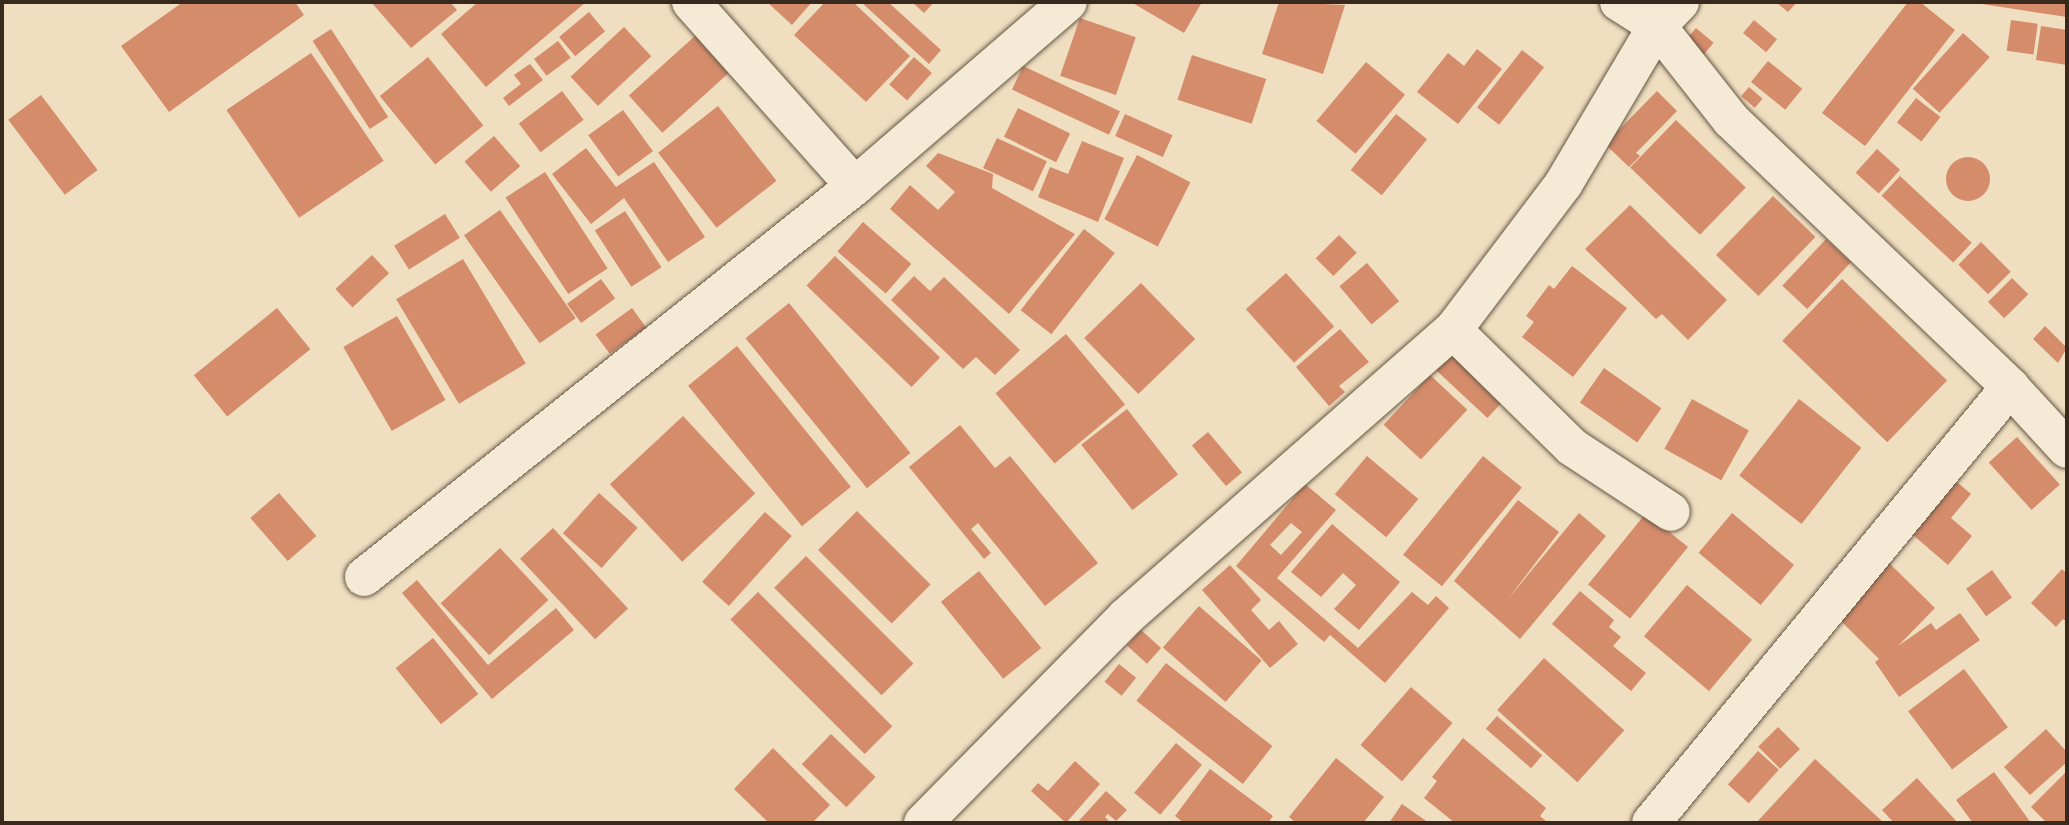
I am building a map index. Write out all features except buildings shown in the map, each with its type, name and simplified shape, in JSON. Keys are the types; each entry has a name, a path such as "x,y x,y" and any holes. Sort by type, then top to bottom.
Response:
{"street":[{"path":"691,2 855,186"},
{"path":"364,577 855,186 1068,2"},
{"path":"1619,2 1668,14 1731,120 2010,387 2067,449"},
{"path":"923,823 1126,617 1453,330 1564,183 1668,14"},
{"path":"1453,330 1572,447 1671,512"},
{"path":"1651,823 2010,387"}]}
